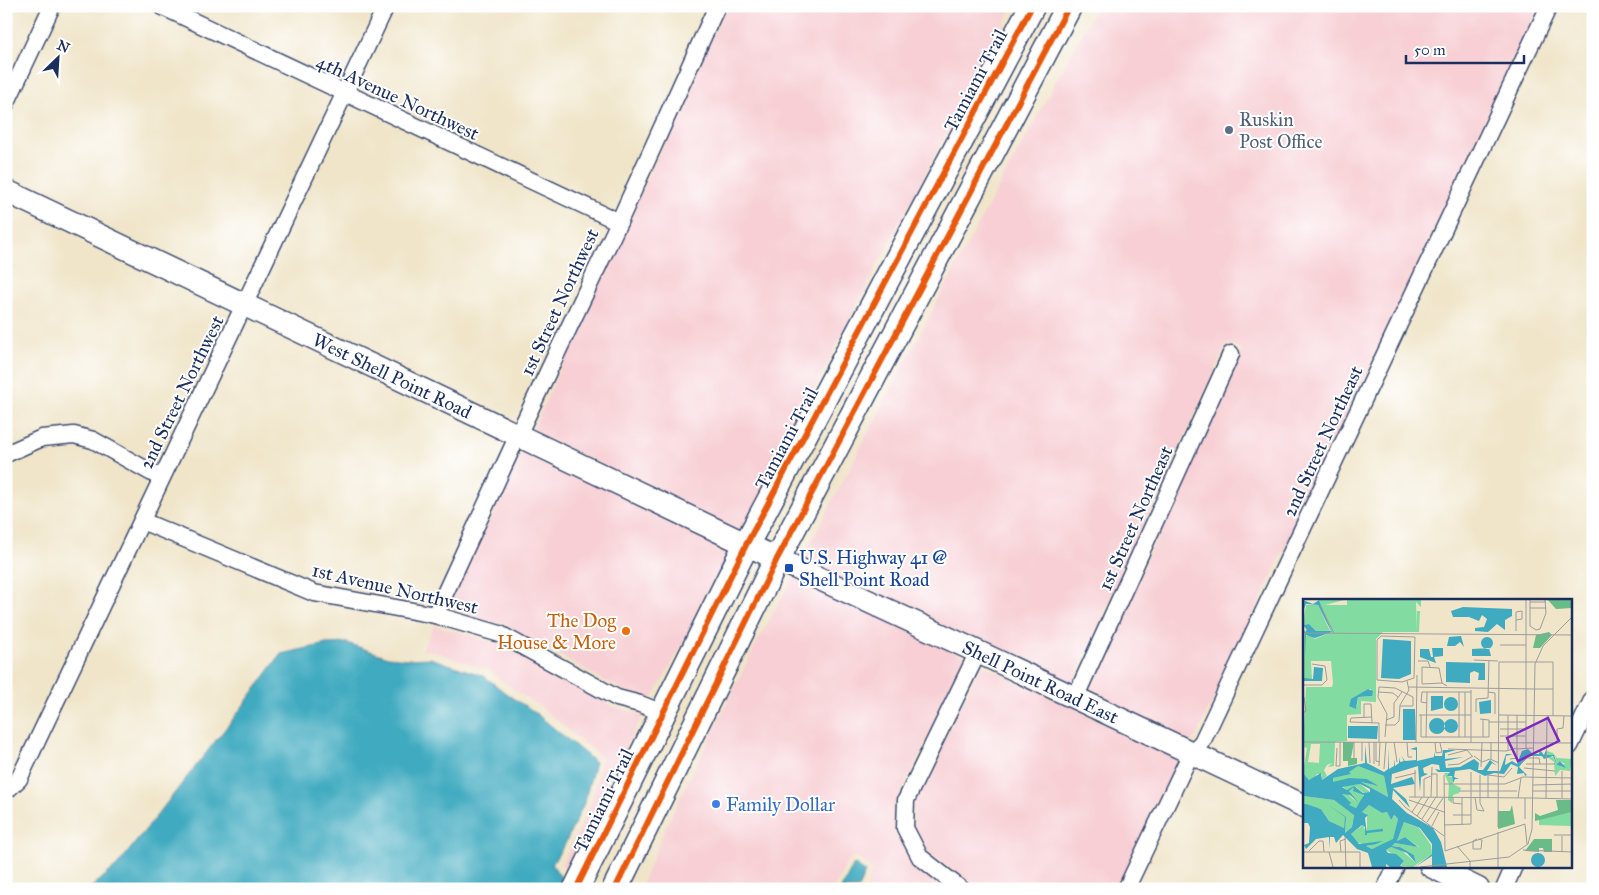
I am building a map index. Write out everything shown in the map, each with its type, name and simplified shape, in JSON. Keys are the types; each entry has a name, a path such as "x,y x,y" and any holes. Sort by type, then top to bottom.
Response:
{"main road":[{"name":"Tamiami Trail","path":"577,887 746,545 1032,6"},
{"path":"1022,96 1017,87 1015,77 1018,65 1049,6"},
{"path":"615,889 777,559 1070,6"},
{"path":"919,289 937,223 962,174 964,164 959,143"}],"street":[{"path":"6,104 52,6"},
{"name":"4th Avenue Northwest","path":"161,6 344,94 619,222"},
{"name":"2nd Street Northwest","path":"6,791 19,779 386,6"},
{"name":"2nd Street Northeast","path":"1126,889 1191,753 1202,742 1549,6"},
{"name":"1st Street Northwest","path":"435,615 619,222 716,7"},
{"name":"West Shell Point Road","path":"6,191 777,559"},
{"name":"1st Street Northeast","path":"1075,698 1231,354"},
{"path":"6,454 42,438 74,435 93,440 161,478"},
{"name":"1st Avenue Northwest","path":"142,521 314,593 435,615 500,634 617,698 663,713"},
{"name":"Shell Point Road East","path":"777,559 1303,806"},
{"path":"961,889 920,857 905,828 906,800 978,652"},
{"path":"1572,742 1593,698"},
{"path":"1385,889 1395,868"},
{"path":"1435,868 1478,889"},
{"path":"1504,889 1513,868"}],"shaded area":[{"path":"726,6 1013,6 741,532 532,431"},
{"path":"1097,6 1540,6 1196,737 1190,743 1086,693 1242,349 1227,343 1071,686 801,561 960,258"},
{"path":"524,448 733,548 652,699 620,689 505,626 447,609"},
{"path":"793,577 967,657 898,800 897,824 893,826 896,831 896,838 900,838 915,865 946,889 866,889 872,872 870,867 856,857 852,857 833,889 640,889 667,824 757,642"},
{"path":"434,625 497,643 612,706 643,715 617,761 566,871 561,863 571,847 590,806 601,757 538,705 513,689 489,670 432,651 422,650"},
{"path":"981,664 1180,758 1117,889 982,889 965,880 927,851 913,826 914,802"}],"water":[{"path":"347,643 388,657 408,659 430,658 484,676 508,695 533,711 595,762 584,803 565,844 552,864 562,879 573,889 89,889 117,866 240,710 281,654 326,644"},
{"path":"854,864 865,872 858,889 841,889"}],"cycle path":[{"path":"576,889 746,545 1032,6"},
{"path":"615,889 777,559 1069,6"}],"place":[{"name":"Ruskin Post Office","path":"1229,130"},
{"name":"U.S. Highway 41 @ Shell Point Road","path":"789,568"},
{"name":"The Dog House & More","path":"626,631"},
{"name":"Family Dollar","path":"716,804"}]}
